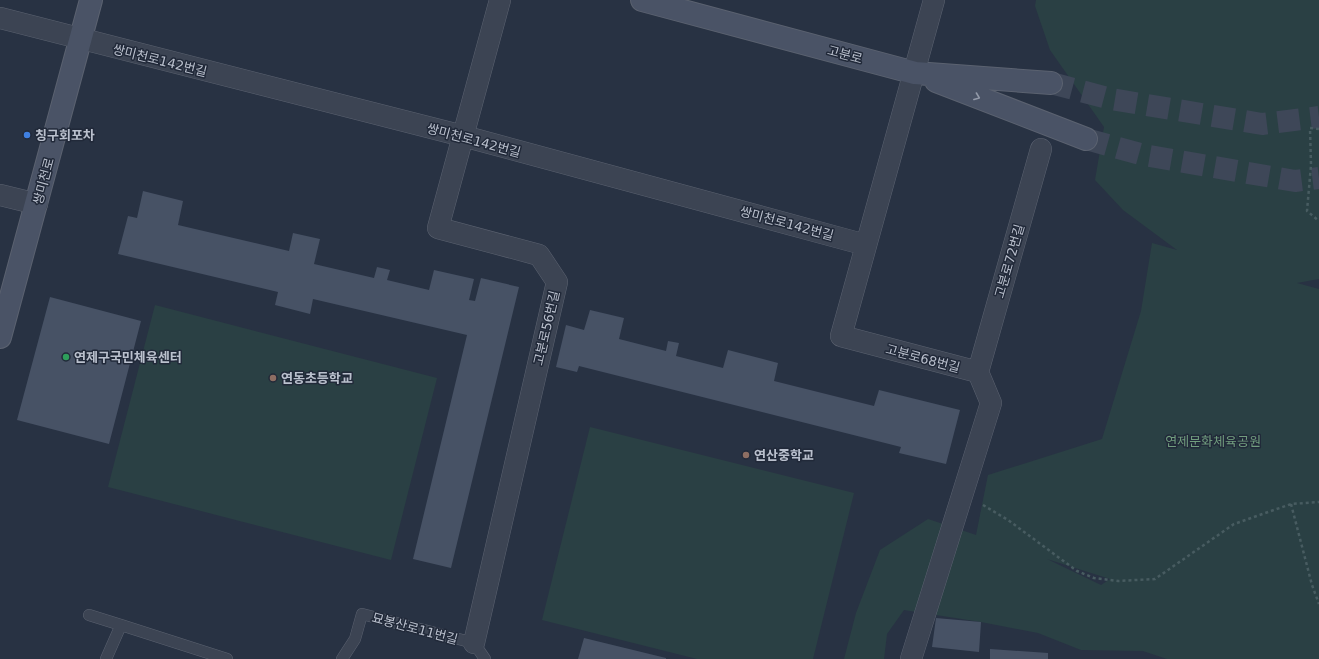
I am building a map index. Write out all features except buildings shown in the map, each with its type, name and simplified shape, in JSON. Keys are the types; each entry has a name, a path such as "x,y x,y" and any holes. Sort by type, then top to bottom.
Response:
{"main road":[{"name":"쌍미천로","path":"0,337 91,0"},
{"name":"고분로","path":"642,0 915,73 1051,83"},
{"path":"915,73 1086,139"}],"street":[{"name":"고분로56번길","path":"480,651 557,282 539,255 438,228 500,0"},
{"name":"고분로68번길","path":"911,659 991,403 978,372 841,336 934,0"},
{"name":"쌍미천로142번길","path":"0,18 80,40 463,136 866,245"},
{"name":"고분로72번길","path":"978,372 1041,149"},
{"path":"0,195 37,204"}],"lane":[{"name":"묘봉산로11번길","path":"342,659 355,639 362,614 480,651"},
{"path":"89,615 207,655 227,659"},
{"path":"106,659 121,625"}],"path":[{"path":"1319,129 1310,128 1311,165 1307,211 1319,221"},
{"path":"962,497 996,512 1077,571 1094,578 1118,581 1155,579 1234,524 1290,504 1319,502"},
{"path":"1290,504 1319,604"}],"green space":[{"name":"연제문화체육공원","path":"1036,0 1319,0 1319,279 1297,283 1319,289 1319,659 1167,659 1143,651 1081,650 1038,633 904,610 887,634 884,659 844,659 856,613 880,550 928,519 976,535 988,475 1102,439 1141,311 1152,243 1177,250 1123,210 1095,180 1104,127 1050,50 1035,6","holes":["1047,559 1110,579 1101,585"]},
{"path":"155,305 437,378 391,560 108,487"},
{"path":"590,427 854,493 813,659 697,659 542,620"}],"tunnel":[{"path":"1051,83 1111,99 1262,124 1319,117"},
{"path":"1086,139 1144,155 1295,181 1319,178"}],"place":[{"name":"칭구회포차","path":"27,135"},
{"name":"연제구국민체육센터","path":"66,357"},
{"name":"연동초등학교","path":"273,378"},
{"name":"연산중학교","path":"746,455"}]}
